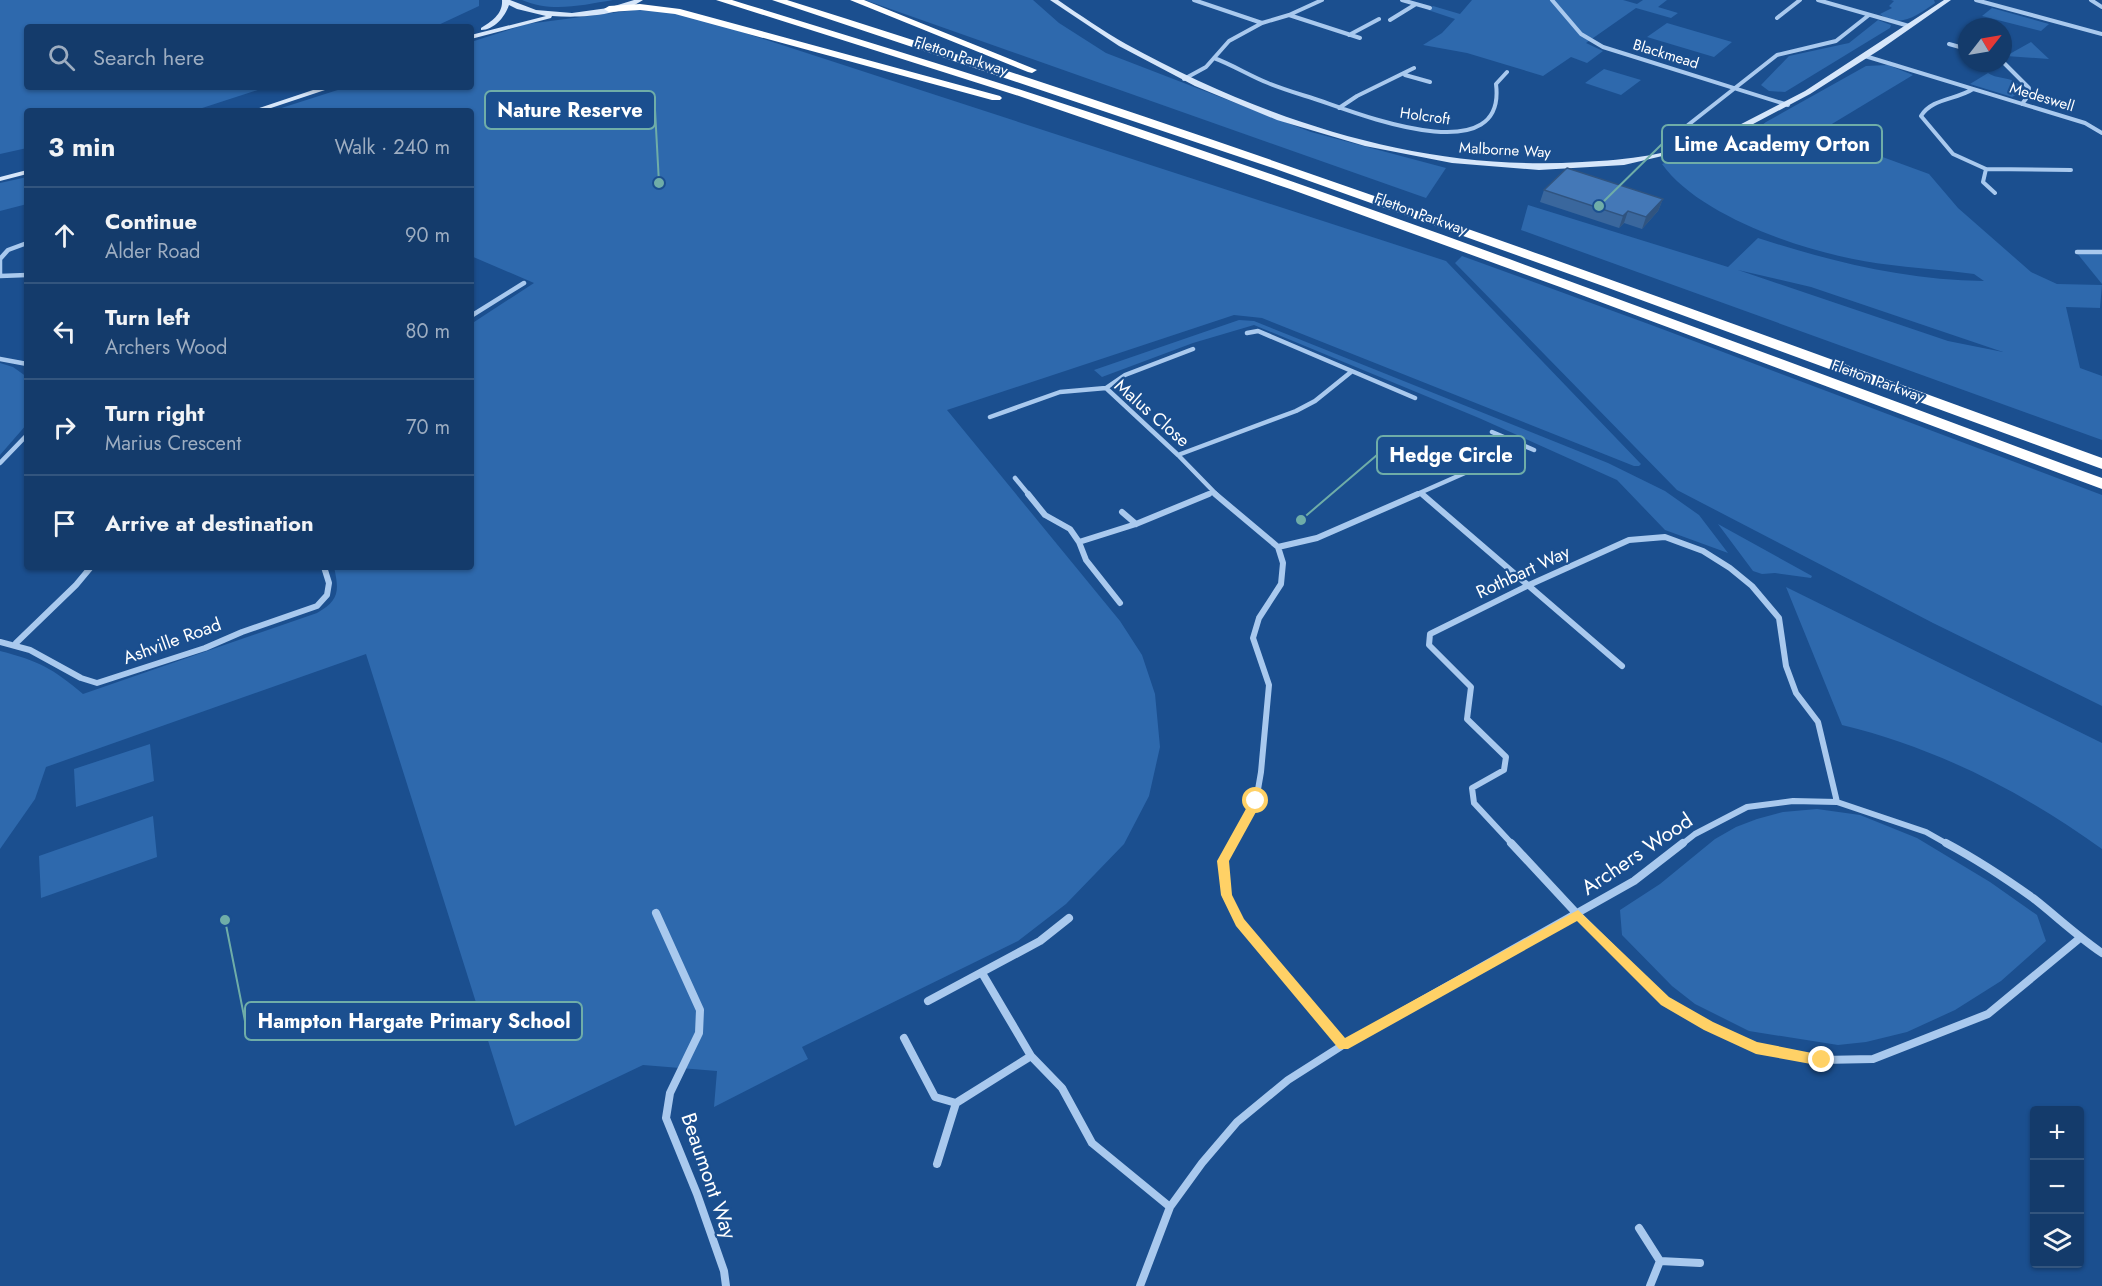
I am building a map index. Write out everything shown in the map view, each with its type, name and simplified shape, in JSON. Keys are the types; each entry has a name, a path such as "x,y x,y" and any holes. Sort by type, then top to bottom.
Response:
{"highway":[{"name":"Fletton Parkway","path":"721,0 1002,87 1186,149 1633,309 2102,484"},
{"name":"Fletton Parkway","path":"777,0 1041,84 1284,168 1571,269 2102,464"},
{"path":"855,0 1284,168"},
{"path":"609,9 640,7 676,11 1186,149"}],"street":[{"path":"474,34 498,20 506,10 505,0 536,12 565,14"},
{"name":"Malborne Way","path":"1053,0 1092,28 1183,79 1293,122 1358,143 1406,154 1520,166 1567,166 1629,161 1706,144 1788,105 1866,56 1948,0"},
{"path":"1194,0 1262,23"},
{"path":"1183,79 1206,67 1229,40 1262,23 1289,15 1322,0"},
{"path":"1402,0 1430,8"},
{"name":"Blackmead","path":"1552,0 1581,34 1591,41 1625,54 1788,105"},
{"path":"1778,18 1800,0"},
{"path":"1818,0 1909,26"},
{"path":"1976,0 2102,34"},
{"path":"2091,0 2102,7"},
{"path":"474,35 513,24 565,14 609,9 638,1"},
{"path":"1390,20 1416,4"},
{"path":"1289,15 1360,38"},
{"path":"1688,124 1777,55 1836,41 1869,15"},
{"path":"1349,35 1379,20"},
{"path":"1948,44 1958,47"},
{"name":"Medeswell","path":"1866,56 2085,123 2102,133"},
{"name":"Holcroft","path":"1214,58 1282,88 1339,108 1414,129 1441,132 1471,130 1491,115 1496,106 1496,84 1507,72"},
{"name":"Holcroft","path":"1339,108 1368,88 1405,75 1414,68"},
{"path":"2012,71 2030,88 2022,104"},
{"name":"Holcroft","path":"1405,75 1431,82"},
{"path":"1973,89 1965,95 1932,103 1924,109 1921,116 1953,154 1986,169 2071,170"},
{"path":"264,108 320,90"},
{"path":"1986,169 1983,182 1995,193"},
{"path":"0,179 24,173"},
{"path":"24,244 9,250 0,259 0,276 24,275"},
{"path":"2077,252 2102,252"},
{"path":"474,314 524,283"},
{"path":"1246,333 1258,331 1415,398"},
{"path":"1106,388 1125,375 1193,349"},
{"path":"0,359 24,362"},
{"path":"1178,455 1296,411 1315,401 1351,372"},
{"name":"Malus Close","path":"990,417 1060,392 1106,388 1178,455 1213,492 1278,547"},
{"path":"1492,432 1534,450"},
{"path":"0,463 24,438"},
{"path":"1343,1045 1240,922 1226,895 1223,861 1256,801 1262,772 1269,685 1253,638 1259,618 1281,584 1283,563 1278,547 1317,538 1501,458 1513,441"},
{"path":"1015,478 1045,515 1070,530 1079,542 1086,560 1120,603"},
{"path":"1079,542 1136,524 1213,492"},
{"path":"1421,493 1622,666"},
{"path":"1122,512 1136,524"},
{"name":"Rothbart Way","path":"1578,915 1474,803 1472,788 1504,770 1506,757 1467,719 1471,687 1429,645 1430,634 1529,585 1629,540 1665,537 1703,551 1730,568 1766,600 1779,618 1786,666 1796,693 1818,722 1837,802"},
{"path":"16,643 89,570"},
{"name":"Ashville Road","path":"0,642 16,643 56,663 84,681 97,683 205,648 242,632 317,606 327,595 329,583 325,570"},
{"name":"Archers Wood","path":"1140,1286 1170,1207 1202,1163 1237,1122 1288,1080 1343,1045 1578,915 1634,881 1695,834 1747,807 1793,801 1837,802 1898,821 1936,837 1977,860 2034,899 2080,938 2102,953"},
{"name":"Beaumont Way","path":"656,913 700,1010 699,1033 670,1093 666,1118 697,1194 724,1271 726,1286"},
{"path":"1578,915 1665,1001 1709,1026 1756,1048 1822,1060 1873,1059 1988,1014 2080,938"},
{"path":"928,1001 1040,941 1069,918"},
{"path":"982,973 1031,1056 1062,1088 1092,1143 1170,1207"},
{"path":"904,1038 935,1097 956,1103"},
{"path":"937,1164 956,1103 1031,1056"},
{"path":"1639,1228 1660,1261"},
{"path":"1660,1261 1700,1263"},
{"path":"1650,1286 1660,1261"}],"shaded area":[{"path":"0,0 479,0 479,6 440,24 24,24 24,90 258,90 202,108 24,108 24,149 0,154"},
{"path":"522,0 613,0 556,7"},
{"path":"865,0 1033,0 1059,23 1106,53 1311,132 1446,168 1426,198"},
{"path":"1472,0 1623,0 1637,4 1643,0 1667,0 1658,7 1678,13 1671,18 1636,8 1586,43 1603,51 1587,63 1571,57 1543,76 1467,53 1423,45 1442,33 1455,19 1428,10 1433,6 1460,14"},
{"path":"1891,0 1934,0 1935,3 1909,19 1894,21 1880,14 1892,8 1889,6 1894,1"},
{"path":"1992,8 2049,24 2041,31 2012,24 2012,18 1982,16"},
{"path":"635,10 662,11 702,19 1446,261 1641,464 1634,466 1262,318 1234,315 947,410 1120,621 1142,655 1155,694 1160,747 1149,796 1124,844 1066,904 1018,941 802,1047 808,1059 714,1107 717,1071 643,1065 515,1126 366,654 46,767 35,799 0,849 0,651 44,666 83,694 317,613 334,599 337,588 335,570 474,570 474,322 534,283 474,257 474,108 281,108 338,90 474,90 474,41 527,24"},
{"path":"1878,20 1891,25 1890,28 1785,92 1769,91 1761,85 1789,56 1849,43"},
{"path":"1667,23 1732,42 1714,57 1647,37"},
{"path":"2031,42 2049,59 2012,56 2012,53"},
{"path":"1888,65 1913,75 1817,133 1929,174 1958,208 2031,272 2057,284 2102,285 2100,308 2066,307 2080,368 2102,376 2102,440 1521,230 1528,205 1728,267 1758,238 1814,255 1870,268 1926,277 1984,281 1974,274 1856,260 1826,253 1762,232 1704,202 1680,184 1662,164 1692,152 1713,149 1733,138 1745,138 1766,122 1866,66","holes":["1738,270 1811,287 2003,352 1948,341"]},
{"path":"1604,69 1641,80 1621,95 1585,83"},
{"path":"1988,73 2016,82 2023,91 2012,97 1970,84"},
{"path":"24,178 24,205 0,211 0,183"},
{"path":"2076,252 2102,254 2102,284"},
{"path":"1462,256 2102,495 2102,706 1933,623 1677,490 1455,263"},
{"path":"1239,320 1254,321 1608,463 1665,491 1699,515 1728,553 1665,530 1617,480 1479,418 1254,325 1193,343 1102,377 1094,370"},
{"path":"0,363 13,367 24,375 24,427 0,455"},
{"path":"1718,524 1812,576 1811,578 1775,573 1762,574 1753,571"},
{"path":"1786,587 2102,743 2102,849 2041,809 1978,774 1912,746 1842,725"},
{"path":"150,744 154,781 76,807 74,769"},
{"path":"1817,809 1860,815 1917,838 1990,882 2037,915 2046,941 2001,981 1955,1010 1907,1032 1866,1042 1838,1045 1749,1031 1695,1004 1672,986 1622,935 1620,910 1660,884 1715,839 1736,827 1757,819 1783,812"},
{"path":"153,816 157,857 41,898 39,856"}],"building":[{"path":"1567,168 1663,199 1646,217 1628,211 1623,216 1544,190"}],"place":[{"name":"Nature Reserve","path":"659,183"},
{"name":"Lime Academy Orton","path":"1599,206"},
{"name":"Hedge Circle","path":"1301,520"},
{"name":"Hampton Hargate Primary School","path":"225,920"}],"route":[{"path":"1256,801 1223,861 1226,895 1240,922 1343,1045 1578,915 1665,1001 1709,1026 1756,1048 1822,1060"}]}
